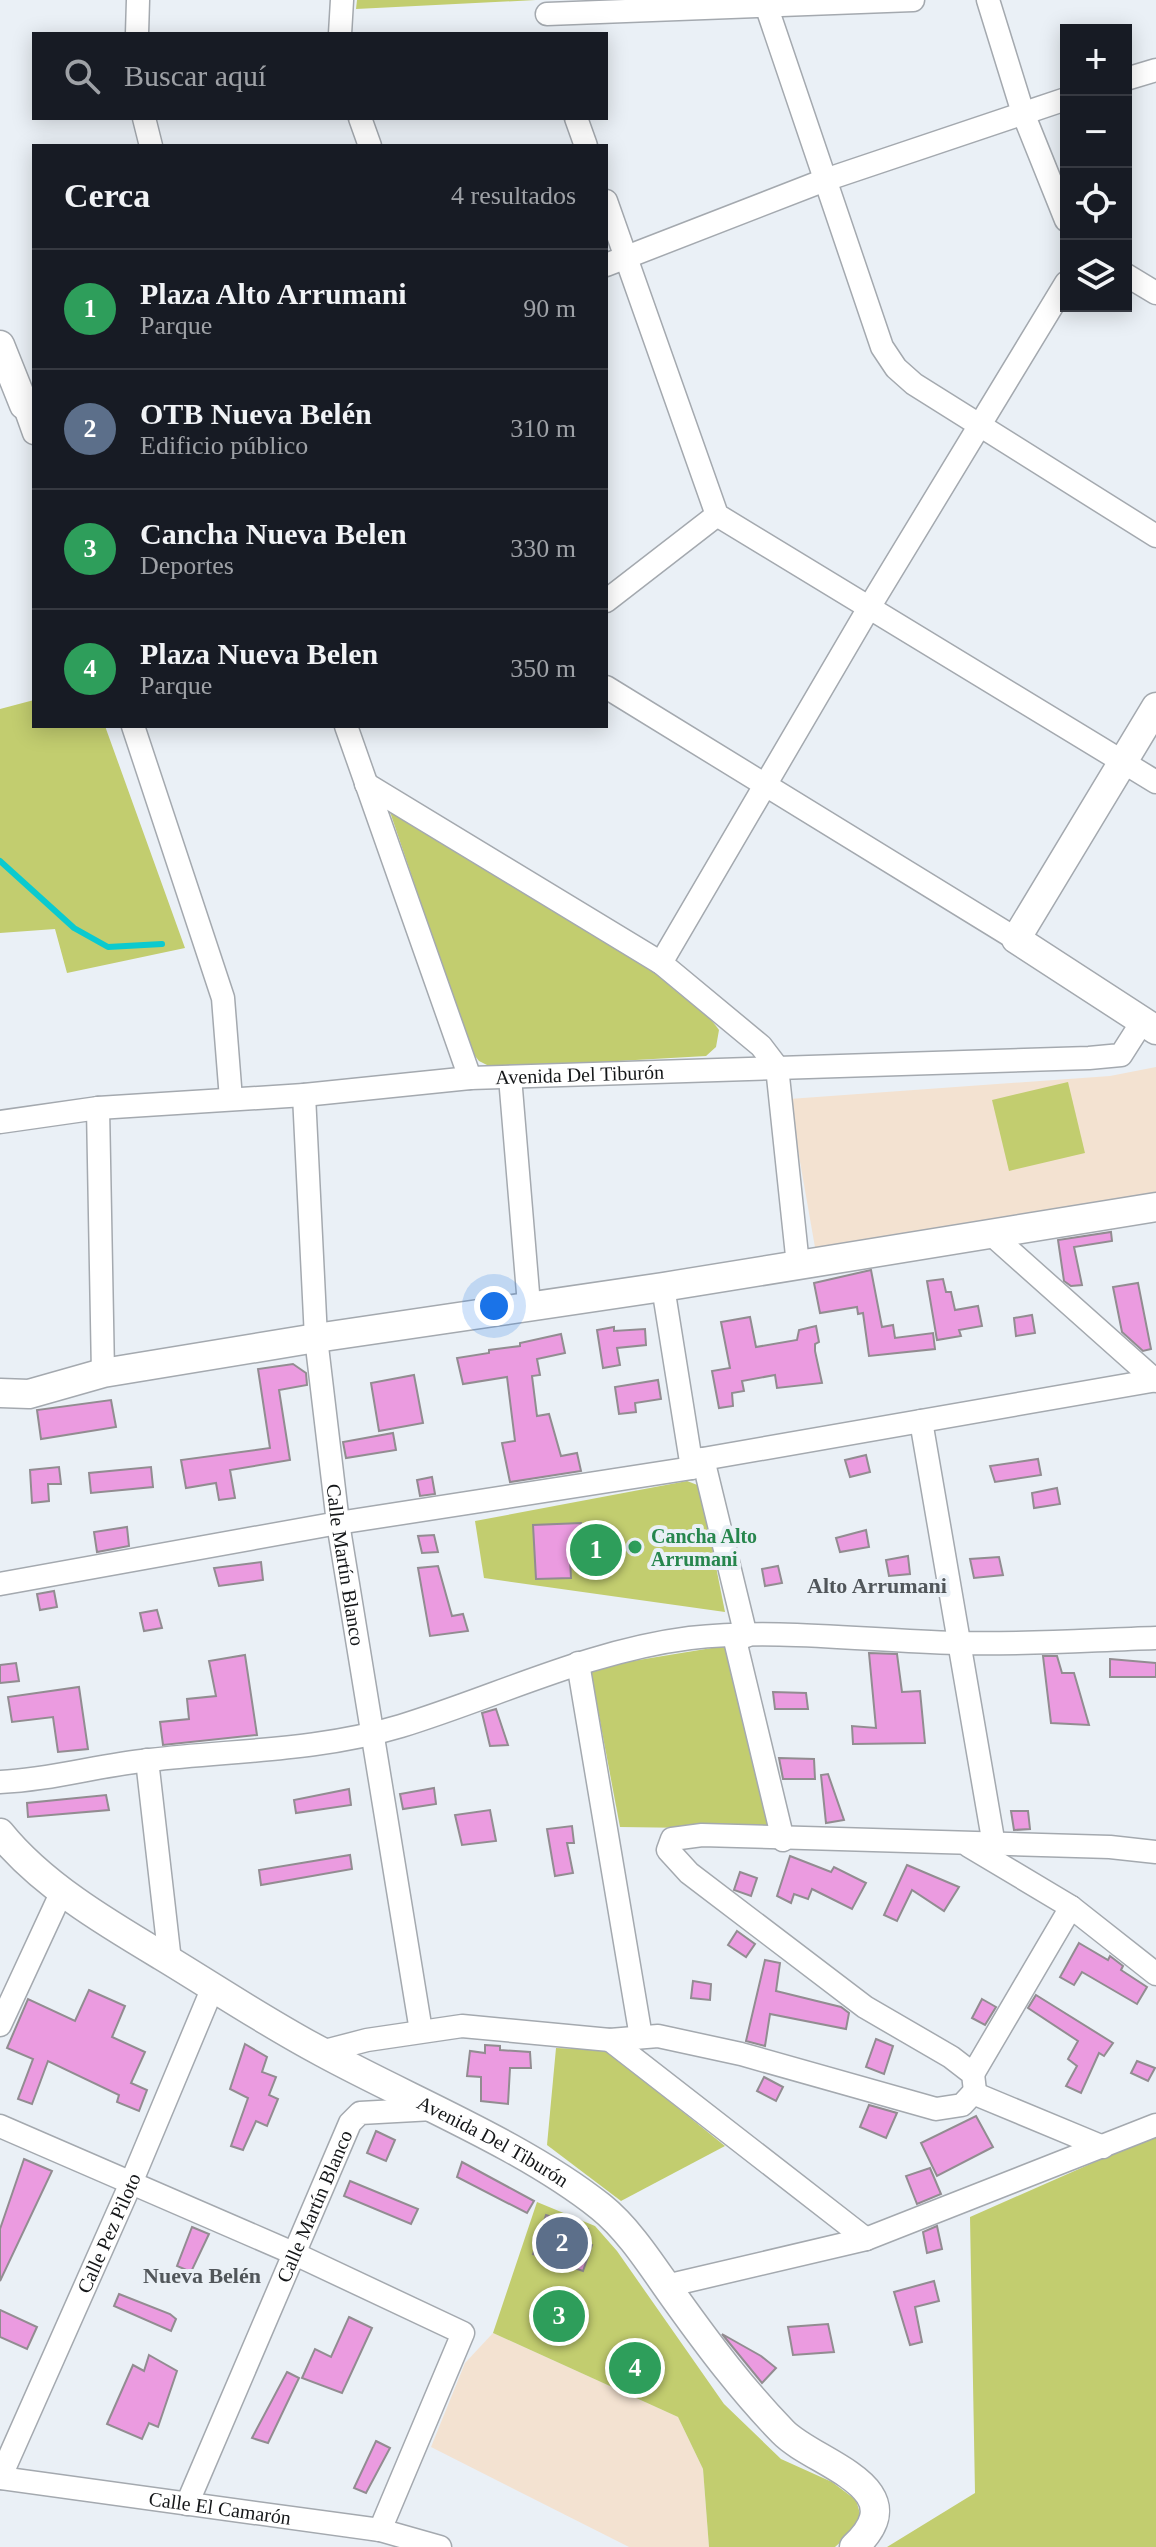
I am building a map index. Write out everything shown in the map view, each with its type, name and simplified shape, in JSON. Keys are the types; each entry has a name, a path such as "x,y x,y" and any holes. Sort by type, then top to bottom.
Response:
{"street":[{"path":"137,32 138,0"},
{"path":"340,32 342,0"},
{"path":"549,16 766,2 913,0"},
{"path":"988,0 1023,113 1060,205"},
{"path":"766,2 882,347 896,368 914,384 1156,536"},
{"path":"1132,77 1156,70"},
{"path":"616,261 825,180 1060,101"},
{"path":"144,120 150,144"},
{"path":"361,120 369,144"},
{"path":"577,120 585,144"},
{"path":"608,213 616,261 717,515 1156,782"},
{"path":"1132,279 1156,293"},
{"path":"661,963 870,606 1060,293"},
{"path":"0,345 32,427"},
{"path":"608,599 717,515"},
{"path":"608,688 1016,939 1149,1026"},
{"path":"1016,939 1156,707"},
{"path":"134,728 223,998 231,1099"},
{"path":"347,728 470,1078"},
{"path":"366,784 661,963 761,1046 777,1067 798,1265"},
{"name":"Avenida Del Tiburón","path":"0,1122 98,1108 304,1095 470,1078 1121,1055 1149,1026"},
{"path":"510,1077 529,1305"},
{"name":"Calle Martín Blanco","path":"304,1095 316,1338 338,1523 421,2031"},
{"path":"98,1108 103,1373"},
{"path":"0,1393 29,1394 103,1373 1156,1207"},
{"path":"991,1234 1156,1382"},
{"path":"663,1287 698,1463 740,1636 783,1840"},
{"path":"0,1584 1156,1382"},
{"path":"921,1421 994,1845"},
{"path":"0,1782 30,1781 147,1760 323,1746 374,1733 614,1652 691,1638 740,1636 959,1643 1156,1638"},
{"path":"578,1663 641,2037"},
{"path":"147,1760 170,1961"},
{"name":"Avenida Del Tiburón","path":"0,1833 25,1864 103,1921 321,2052 542,2169 603,2208 666,2286 747,2396 791,2441 854,2476 871,2495 874,2515 870,2533 854,2547"},
{"path":"1103,2147 973,2084 951,2057 865,2007 689,1873 668,1850 672,1839 684,1836 1110,1847 1156,1852"},
{"path":"968,1845 1071,1907 1156,1974"},
{"path":"0,2025 63,1889"},
{"path":"321,2052 421,2031 462,2026 610,2040 658,2036 741,2054 936,2109 962,2105 1071,1907"},
{"name":"Calle Pez Piloto","path":"0,2478 131,2183 213,1987"},
{"path":"610,2040 866,2239"},
{"name":"Calle Martín Blanco","path":"187,2504 350,2123 360,2113 377,2110 433,2109"},
{"path":"666,2286 866,2239 1156,2125"},
{"path":"0,2126 293,2253 463,2333 380,2530"},
{"name":"Calle El Camarón","path":"0,2478 380,2530 440,2547"}],"shaded area":[{"path":"1156,1067 1156,1195 816,1253 789,1099 1110,1076"},
{"path":"493,2333 678,2417 703,2469 709,2547 629,2547 431,2447 465,2363"}],"green space":[{"path":"357,0 536,0 356,9"},
{"path":"32,701 32,728 106,728 185,948 67,973 55,929 0,933 0,709"},
{"path":"389,809 656,971 719,1030 716,1047 706,1056 493,1068 479,1061 471,1051"},
{"path":"1068,1082 1085,1153 1009,1171 992,1100"},
{"path":"687,1481 700,1486 725,1612 484,1578 475,1521"},
{"path":"730,1645 771,1829 620,1827 590,1668"},
{"path":"556,2048 606,2050 725,2146 621,2201 547,2145"},
{"path":"1156,2135 1156,2547 887,2547 975,2493 970,2217"},
{"path":"537,2202 595,2226 617,2251 724,2404 781,2459 832,2482 856,2500 861,2517 854,2530 835,2547 709,2547 703,2469 678,2417 493,2333"}],"building":[{"path":"1111,1232 1112,1241 1074,1247 1082,1285 1071,1286 1064,1281 1058,1240"},
{"path":"871,1270 882,1327 893,1325 895,1338 933,1333 935,1349 869,1356 863,1313 858,1314 857,1307 820,1313 814,1283"},
{"path":"943,1279 946,1292 951,1292 955,1310 978,1306 982,1326 959,1330 961,1336 937,1340 927,1281"},
{"path":"1138,1283 1151,1349 1143,1351 1122,1332 1113,1287"},
{"path":"1032,1315 1035,1333 1016,1336 1014,1318"},
{"path":"750,1317 756,1347 797,1340 799,1330 816,1326 819,1342 815,1344 815,1351 822,1383 777,1388 775,1375 742,1381 744,1391 732,1393 733,1406 719,1408 712,1371 730,1368 721,1322"},
{"path":"614,1327 614,1331 645,1329 646,1345 617,1348 620,1365 603,1368 597,1330"},
{"path":"561,1334 565,1353 537,1359 540,1375 532,1376 537,1416 549,1414 561,1456 577,1453 581,1471 510,1482 502,1443 515,1441 507,1377 463,1384 457,1358 520,1346 520,1343"},
{"path":"293,1364 306,1373 307,1385 279,1390 290,1460 230,1470 235,1498 219,1500 216,1483 186,1488 181,1460 270,1448 258,1369"},
{"path":"414,1375 423,1423 379,1431 371,1383"},
{"path":"658,1380 661,1399 635,1403 636,1412 619,1414 615,1387"},
{"path":"111,1400 116,1427 41,1439 37,1410"},
{"path":"393,1433 396,1450 346,1458 343,1442"},
{"path":"866,1455 870,1472 850,1477 845,1460"},
{"path":"1038,1459 1041,1475 995,1482 990,1466"},
{"path":"59,1467 61,1484 48,1484 49,1501 32,1503 30,1470"},
{"path":"151,1467 153,1487 91,1493 89,1473"},
{"path":"432,1477 435,1494 420,1496 417,1480"},
{"path":"1057,1488 1060,1504 1034,1508 1032,1493"},
{"path":"581,1523 583,1557 570,1558 571,1578 536,1579 533,1525"},
{"path":"127,1527 129,1546 97,1552 94,1532"},
{"path":"866,1530 869,1547 840,1552 836,1538"},
{"path":"434,1535 438,1552 422,1553 418,1536"},
{"path":"908,1556 910,1574 889,1576 886,1560"},
{"path":"999,1557 1003,1575 974,1578 970,1559"},
{"path":"261,1562 263,1580 219,1586 214,1568"},
{"path":"438,1566 452,1616 463,1614 468,1631 430,1636 418,1568"},
{"path":"778,1566 782,1583 765,1586 762,1569"},
{"path":"54,1591 57,1607 40,1610 37,1594"},
{"path":"157,1610 162,1628 144,1631 140,1613"},
{"path":"869,1653 897,1654 902,1692 920,1691 925,1743 853,1744 852,1726 876,1728"},
{"path":"245,1655 257,1735 163,1745 160,1722 189,1719 187,1699 216,1696 209,1661"},
{"path":"1043,1656 1057,1656 1062,1673 1074,1673 1089,1725 1051,1723"},
{"path":"1110,1659 1156,1663 1156,1677 1110,1677"},
{"path":"16,1663 19,1681 0,1683 0,1665"},
{"path":"79,1687 88,1749 58,1752 53,1717 12,1722 8,1697"},
{"path":"773,1692 806,1693 808,1709 775,1709"},
{"path":"496,1709 508,1745 490,1746 482,1713"},
{"path":"779,1758 814,1759 815,1779 783,1779"},
{"path":"828,1774 844,1820 826,1823 821,1775"},
{"path":"434,1788 436,1804 403,1809 400,1794"},
{"path":"349,1789 351,1805 296,1813 294,1800"},
{"path":"106,1795 109,1810 28,1817 27,1803"},
{"path":"490,1810 496,1841 462,1845 455,1815"},
{"path":"1011,1811 1028,1811 1030,1829 1014,1830"},
{"path":"572,1826 574,1843 567,1843 573,1873 555,1876 547,1829"},
{"path":"350,1855 352,1869 261,1885 259,1870"},
{"path":"790,1856 831,1872 834,1867 866,1883 852,1909 812,1889 808,1899 794,1894 791,1903 777,1896"},
{"path":"907,1865 959,1887 944,1911 912,1890 897,1921 884,1915"},
{"path":"740,1872 757,1878 751,1896 734,1890"},
{"path":"737,1931 755,1944 746,1957 728,1945"},
{"path":"1079,1943 1108,1960 1110,1956 1123,1966 1121,1970 1147,1987 1137,2004 1082,1972 1074,1985 1060,1977"},
{"path":"765,1960 780,1963 776,1991 841,2007 849,2013 846,2029 770,2014 765,2046 746,2041"},
{"path":"693,1981 711,1984 710,2000 691,1998"},
{"path":"89,1990 125,2006 112,2037 145,2052 131,2083 147,2090 139,2111 117,2102 119,2095 48,2061 32,2104 18,2099 33,2059 7,2048 28,1999 75,2021"},
{"path":"1036,1995 1113,2043 1104,2056 1099,2053 1081,2093 1066,2086 1077,2066 1068,2059 1078,2041 1028,2008"},
{"path":"982,1999 996,2007 985,2025 972,2018"},
{"path":"876,2039 893,2046 884,2074 866,2067"},
{"path":"245,2044 267,2057 262,2072 276,2077 269,2095 278,2099 267,2126 256,2121 243,2150 231,2146 248,2098 230,2089"},
{"path":"485,2045 500,2046 500,2050 530,2052 531,2068 510,2068 508,2104 481,2101 481,2077 467,2076 470,2051 485,2053"},
{"path":"1137,2061 1155,2068 1148,2081 1131,2073"},
{"path":"764,2077 783,2087 776,2101 757,2091"},
{"path":"869,2105 897,2113 886,2138 860,2127"},
{"path":"976,2116 993,2147 937,2176 921,2143"},
{"path":"376,2131 395,2140 386,2161 367,2153"},
{"path":"24,2159 52,2171 0,2281 0,2229"},
{"path":"462,2162 534,2201 527,2213 457,2177"},
{"path":"930,2168 941,2194 917,2204 906,2176"},
{"path":"350,2181 418,2209 411,2224 344,2196"},
{"path":"546,2215 588,2229 584,2242 592,2245 583,2271 533,2254"},
{"path":"937,2226 942,2249 927,2253 923,2232"},
{"path":"192,2227 209,2234 191,2272 177,2266"},
{"path":"934,2281 939,2301 915,2307 922,2342 910,2345 894,2292"},
{"path":"119,2294 170,2314 176,2319 171,2331 114,2306"},
{"path":"0,2310 37,2327 27,2349 0,2337"},
{"path":"349,2317 372,2328 342,2393 302,2378 315,2349 331,2357"},
{"path":"828,2324 834,2352 793,2355 788,2327"},
{"path":"722,2334 761,2356 776,2368 762,2383"},
{"path":"149,2355 177,2371 158,2427 149,2423 142,2439 107,2424 133,2365 144,2371"},
{"path":"287,2372 299,2378 268,2443 252,2438"},
{"path":"376,2441 390,2448 366,2493 354,2488"}],"waterway":[{"path":"0,861 74,928 108,947 162,944"}],"place":[{"name":"Cancha Alto Arrumani","path":"635,1547"},
{"name":"Plaza Alto Arrumani","path":"596,1550"},
{"name":"OTB Nueva Belén","path":"562,2243"},
{"name":"Cancha Nueva Belen","path":"559,2316"},
{"name":"Plaza Nueva Belen","path":"635,2368"}],"district":[{"name":"Alto Arrumani","path":"877,1585"},
{"name":"Nueva Belén","path":"202,2275"}]}
